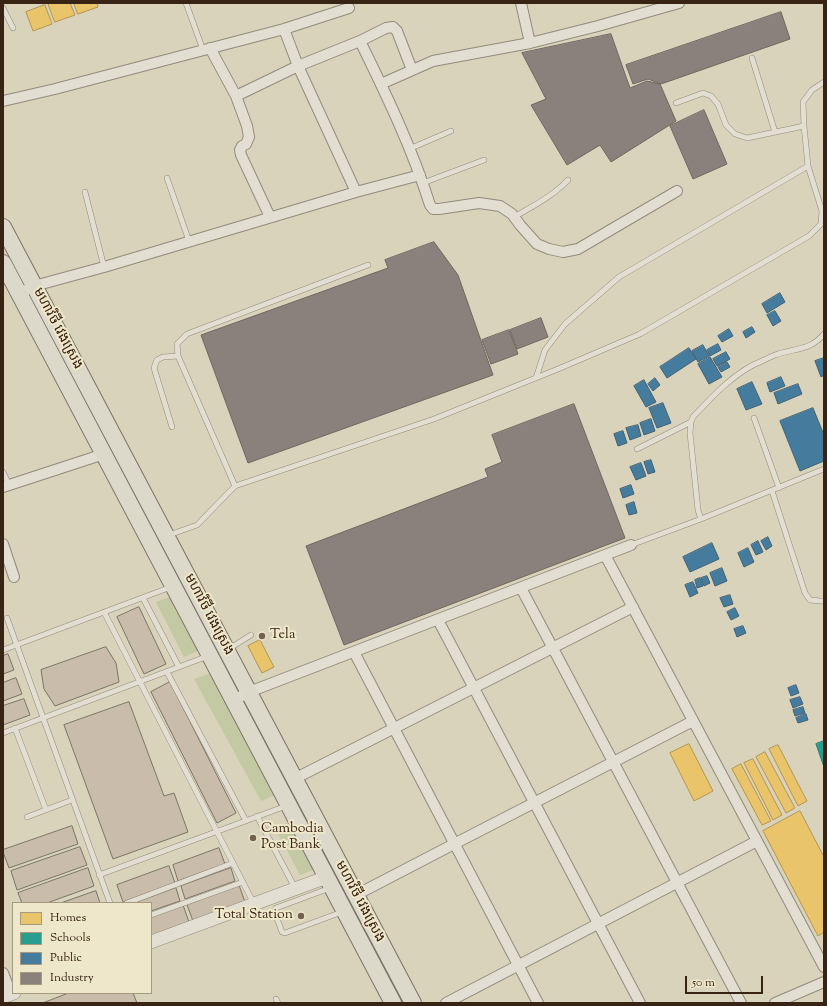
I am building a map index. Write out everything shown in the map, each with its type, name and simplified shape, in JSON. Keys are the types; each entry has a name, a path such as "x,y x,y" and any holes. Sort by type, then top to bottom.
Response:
{"main road":[{"name":"មហាវិថី វេងស្រេង","path":"3,227 413,1003"},
{"name":"មហាវិថី វេងស្រេង","path":"3,263 330,882 391,1002"},
{"path":"151,545 166,536"}],"street":[{"path":"521,3 530,43"},
{"path":"381,84 433,61 530,43 598,26 679,3"},
{"path":"3,101 55,89 284,29 349,8"},
{"path":"236,96 298,66 360,41 386,28 393,27 397,31 412,70"},
{"path":"284,29 298,66 356,192"},
{"path":"360,41 381,84 422,179 432,209 479,203 500,206 512,214 537,244 549,249 563,252 578,249 677,192"},
{"path":"206,49 236,96 247,126 249,137 246,144 242,146 240,150 270,217"},
{"path":"19,294 34,286 356,192 422,179"},
{"path":"6,486 104,454"},
{"path":"3,544 14,577"},
{"path":"234,700 249,692 631,545"},
{"path":"605,555 824,967"},
{"path":"521,588 741,1003"},
{"path":"294,779 633,607"},
{"path":"438,620 640,1003"},
{"path":"354,652 538,1003"},
{"path":"356,895 694,721"},
{"path":"446,1003 757,841"},
{"path":"152,942 295,889 330,882"},
{"path":"3,973 9,995"},
{"path":"775,1003 824,982"}],"lane":[{"path":"186,3 206,49"},
{"path":"3,8 13,28"},
{"path":"752,58 775,132"},
{"path":"166,536 197,524 235,486 434,419 558,370 640,334 809,236 821,224 822,211 808,166 803,102 812,90 824,82"},
{"path":"676,103 703,92 711,96 718,104 726,125 735,134 747,138 804,126"},
{"path":"409,149 451,131"},
{"path":"422,179 484,160"},
{"path":"536,378 545,350 565,324 619,277 808,166"},
{"path":"167,178 189,241"},
{"path":"514,217 554,193 568,180"},
{"path":"86,192 104,266"},
{"path":"235,486 178,356 177,344 187,334 368,265"},
{"path":"701,519 698,510 690,433 693,417 723,387 752,366 776,355 810,346 817,342 824,334"},
{"path":"172,428 154,368 157,360 163,357 178,356"},
{"path":"754,418 779,488"},
{"path":"637,449 691,422"},
{"path":"631,545 701,519 824,469"},
{"path":"3,472 6,486"},
{"path":"772,491 805,593 810,600 824,601"},
{"path":"3,650 174,586"},
{"path":"143,598 179,667"},
{"path":"104,612 252,900"},
{"path":"7,618 110,902"},
{"path":"226,650 251,635"},
{"path":"3,733 210,656"},
{"path":"167,672 246,821"},
{"path":"14,728 46,810"},
{"path":"26,817 72,800"},
{"path":"99,875 289,805"},
{"path":"257,816 295,889"},
{"path":"130,902 233,863"},
{"path":"152,915 243,882"},
{"path":"330,882 276,908 275,913 282,932 285,933 345,911"}],"green space":[{"path":"172,596 200,650 184,657 156,602"},
{"path":"212,673 277,794 261,801 194,679"},
{"path":"292,821 316,869 300,875 275,828"}],"building: Homes":[{"path":"48,3 70,3 75,15 55,22"},
{"path":"74,3 97,3 98,7 78,14"},
{"path":"45,5 52,24 33,31 26,12"},
{"path":"260,640 274,667 262,673 248,646"},
{"path":"689,744 713,791 694,801 670,753"},
{"path":"778,745 807,801 798,806 769,749"},
{"path":"765,752 795,808 786,813 756,757"},
{"path":"753,759 782,815 773,820 744,763"},
{"path":"741,764 771,821 762,825 732,769"},
{"path":"800,811 824,857 824,932 818,936 763,831"}],"building: Schools":[{"path":"824,741 824,767 816,744"}],"building: Public":[{"path":"780,293 785,302 767,313 762,304"},
{"path":"775,311 781,321 773,326 767,315"},
{"path":"752,327 755,332 746,338 743,332"},
{"path":"729,329 733,336 722,342 718,336"},
{"path":"718,344 721,350 710,356 707,350"},
{"path":"703,345 709,356 698,362 692,351"},
{"path":"689,348 696,359 667,378 660,367"},
{"path":"726,352 730,359 717,366 713,359"},
{"path":"710,357 722,377 709,384 698,364"},
{"path":"824,358 824,375 821,377 815,361"},
{"path":"727,362 730,367 721,372 718,367"},
{"path":"781,377 785,386 770,392 767,383"},
{"path":"655,378 660,385 653,391 648,384"},
{"path":"644,380 656,402 646,407 634,386"},
{"path":"752,382 762,404 746,410 737,389"},
{"path":"798,384 802,394 778,404 774,393"},
{"path":"663,403 671,423 657,428 649,408"},
{"path":"813,408 824,435 824,461 800,471 780,421"},
{"path":"651,419 655,431 644,435 640,423"},
{"path":"638,425 641,436 630,440 626,428"},
{"path":"623,431 627,443 618,446 614,434"},
{"path":"651,460 655,472 648,474 644,462"},
{"path":"641,463 646,476 636,480 630,467"},
{"path":"631,485 634,494 623,498 620,489"},
{"path":"634,502 637,513 629,515 626,505"},
{"path":"768,537 772,546 766,550 761,541"},
{"path":"758,541 763,552 756,555 751,545"},
{"path":"712,543 719,559 690,572 683,557"},
{"path":"748,548 754,562 744,567 738,553"},
{"path":"722,568 727,581 715,586 710,573"},
{"path":"707,576 710,583 704,586 701,578"},
{"path":"700,578 703,586 697,588 695,580"},
{"path":"693,582 698,593 690,597 685,585"},
{"path":"730,595 733,604 724,607 720,598"},
{"path":"735,608 739,616 731,620 727,612"},
{"path":"743,626 746,633 737,637 734,629"},
{"path":"796,685 799,693 791,696 788,688"},
{"path":"800,697 803,704 793,708 790,700"},
{"path":"803,707 805,713 795,716 793,710"},
{"path":"806,714 808,720 798,723 796,718"}],"building: Industry":[{"path":"781,12 790,39 661,84 648,79 633,84 626,65"},
{"path":"611,34 630,88 647,81 660,84 676,121 611,162 600,145 567,165 531,105 546,99 522,53"},
{"path":"704,110 727,164 693,179 670,126"},
{"path":"434,242 458,275 493,375 248,463 201,335 388,268 385,260"},
{"path":"541,318 548,337 517,349 510,330"},
{"path":"509,330 518,354 491,364 482,340"},
{"path":"574,404 625,538 344,645 306,546 488,477 485,469 502,462 492,435"}],"building: Other":[{"path":"139,607 166,664 144,674 117,617"},
{"path":"106,647 116,663 119,682 55,706 44,689 41,670"},
{"path":"8,654 14,670 3,674 3,656"},
{"path":"16,678 22,694 3,701 3,683"},
{"path":"170,682 236,813 217,823 151,692"},
{"path":"24,699 30,715 3,725 3,706"},
{"path":"129,702 164,796 174,793 188,832 113,859 64,725"},
{"path":"72,826 78,844 9,868 3,850"},
{"path":"80,847 87,865 17,890 11,871"},
{"path":"219,848 225,864 178,881 173,865"},
{"path":"169,866 175,883 123,902 117,885"},
{"path":"88,868 94,886 50,902 22,902 18,893"},
{"path":"231,868 235,881 185,899 181,886"},
{"path":"239,885 245,902 193,921 187,905"},
{"path":"176,888 180,901 152,911 152,902 137,902"},
{"path":"96,891 100,902 64,902"},
{"path":"183,905 189,922 152,936 152,917"},
{"path":"66,994 133,994 137,1003 43,1003"}],"place":[{"name":"Tela","path":"262,636"},
{"name":"Cambodia Post Bank","path":"253,838"},
{"name":"Total Station","path":"301,916"}]}
